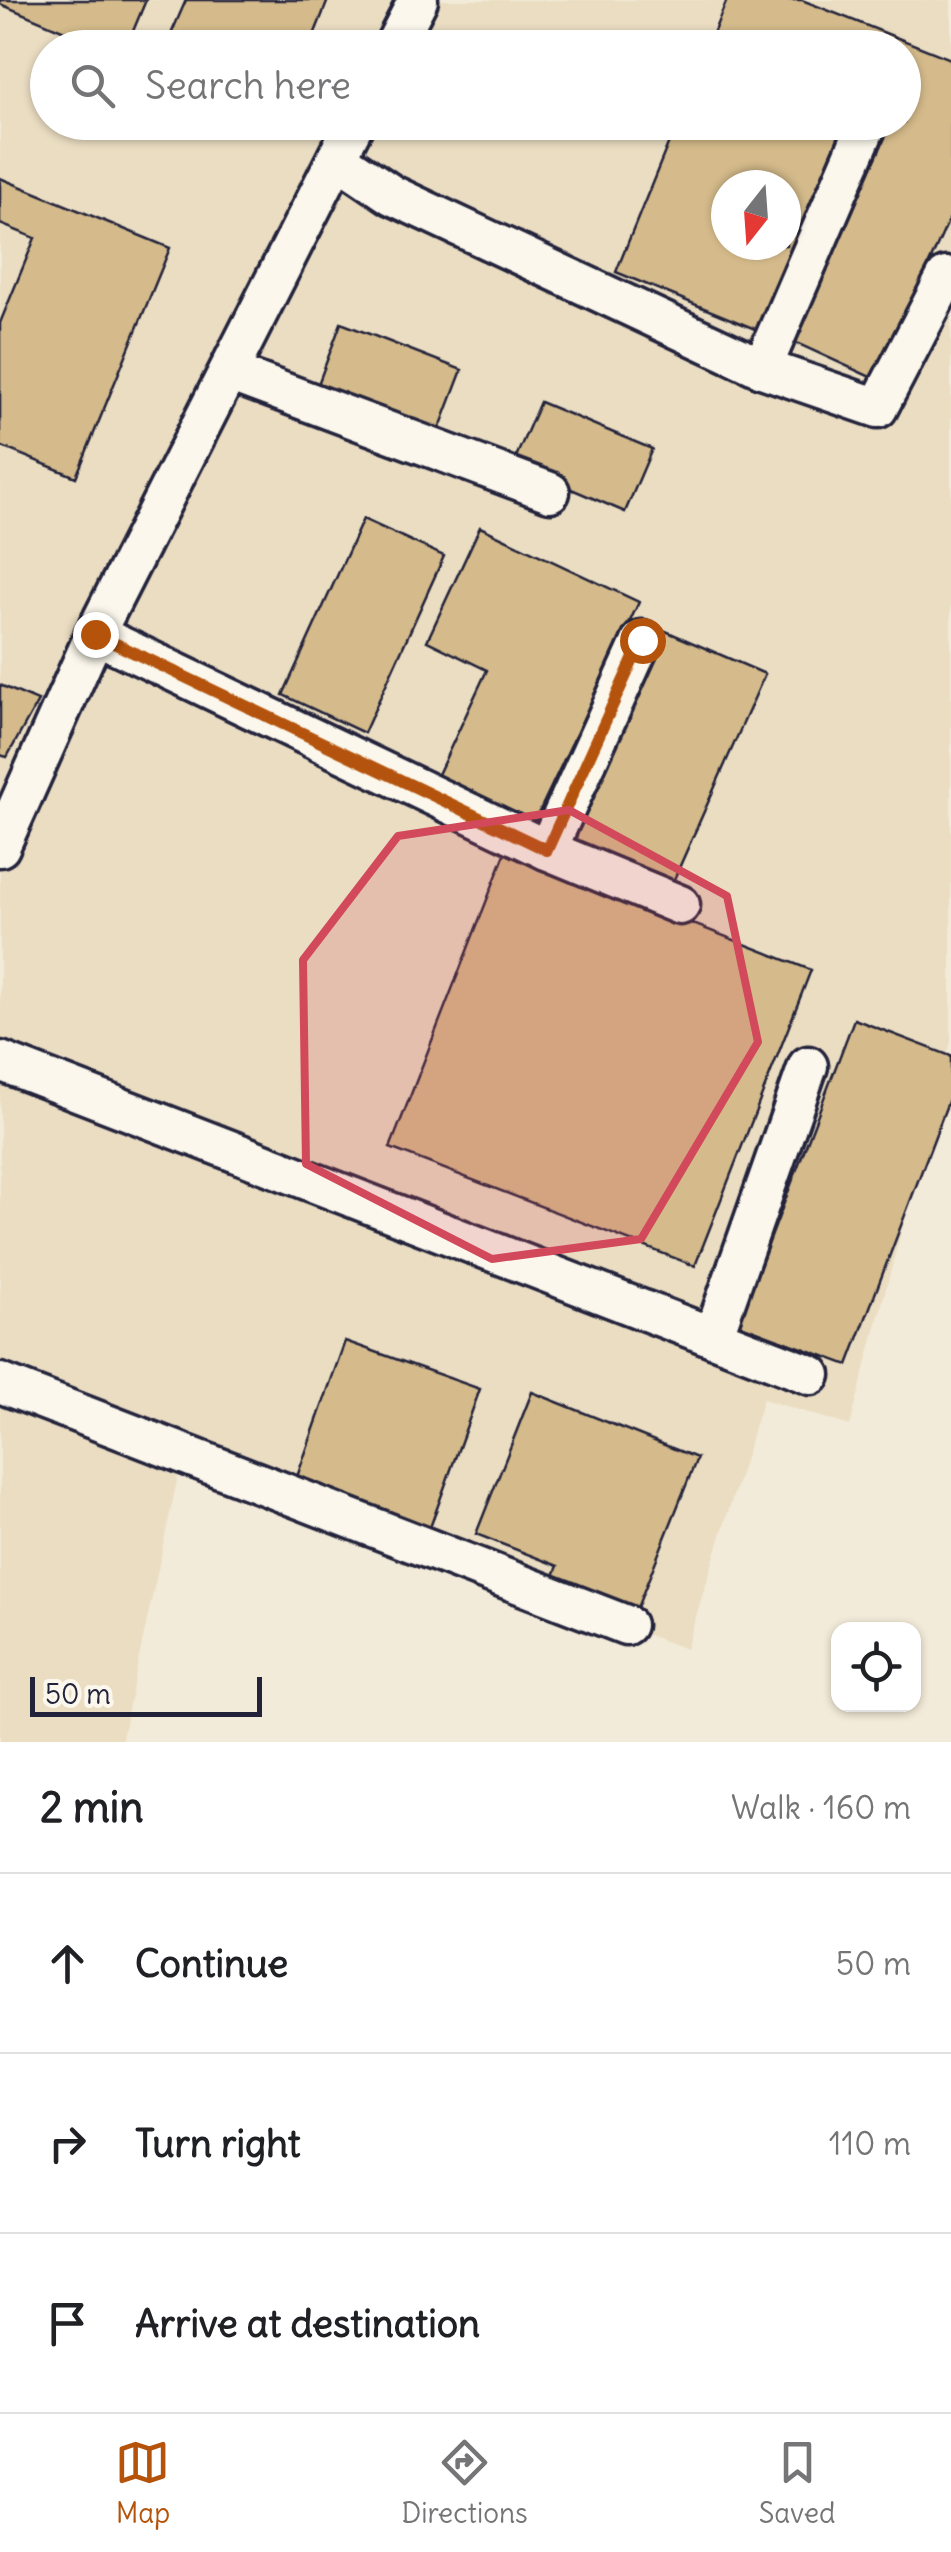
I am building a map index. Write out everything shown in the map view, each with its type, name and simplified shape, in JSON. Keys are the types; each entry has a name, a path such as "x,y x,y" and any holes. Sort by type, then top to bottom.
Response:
{"street":[{"path":"403,30 418,0"},
{"path":"0,846 95,634 346,140"},
{"path":"762,368 860,140"},
{"path":"337,158 392,195 762,368 878,408 946,278"},
{"path":"229,372 550,492"},
{"path":"95,634 547,850 680,905"},
{"path":"547,850 642,640"},
{"path":"0,1061 811,1375"},
{"path":"713,1337 808,1066"},
{"path":"0,1383 626,1624"}],"highlighted area":[{"path":"569,810 727,896 758,1042 641,1239 492,1259 306,1164 303,960 398,836"}],"shaded area":[{"path":"0,0 951,0 951,1041 850,1426 763,1399 686,1649 181,1462 121,1742 0,1742"}],"building":[{"path":"0,0 146,0 134,30 62,30 0,4"},
{"path":"186,0 328,0 316,30 173,30"},
{"path":"727,0 802,0 878,30 714,30"},
{"path":"921,47 951,59 951,215 877,380 794,342 884,140 921,140"},
{"path":"670,140 839,140 801,231 801,170 711,170 711,260 789,260 760,331 616,272"},
{"path":"0,178 170,248 76,477 0,446 0,323 35,238 0,224"},
{"path":"341,323 462,370 438,433 317,387"},
{"path":"540,402 652,449 625,512 513,464"},
{"path":"363,519 444,556 364,733 283,695"},
{"path":"480,527 639,602 531,829 434,783 487,670 427,641"},
{"path":"661,629 765,674 671,886 566,840"},
{"path":"0,685 38,701 7,757 0,755"},
{"path":"506,851 811,970 695,1266 390,1148"},
{"path":"854,1019 951,1056 951,1094 848,1365 738,1324"},
{"path":"345,1341 480,1389 427,1536 293,1488"},
{"path":"532,1392 697,1458 633,1618 550,1585 558,1566 476,1534"}],"route":[{"path":"95,634 547,850 642,640"}]}
